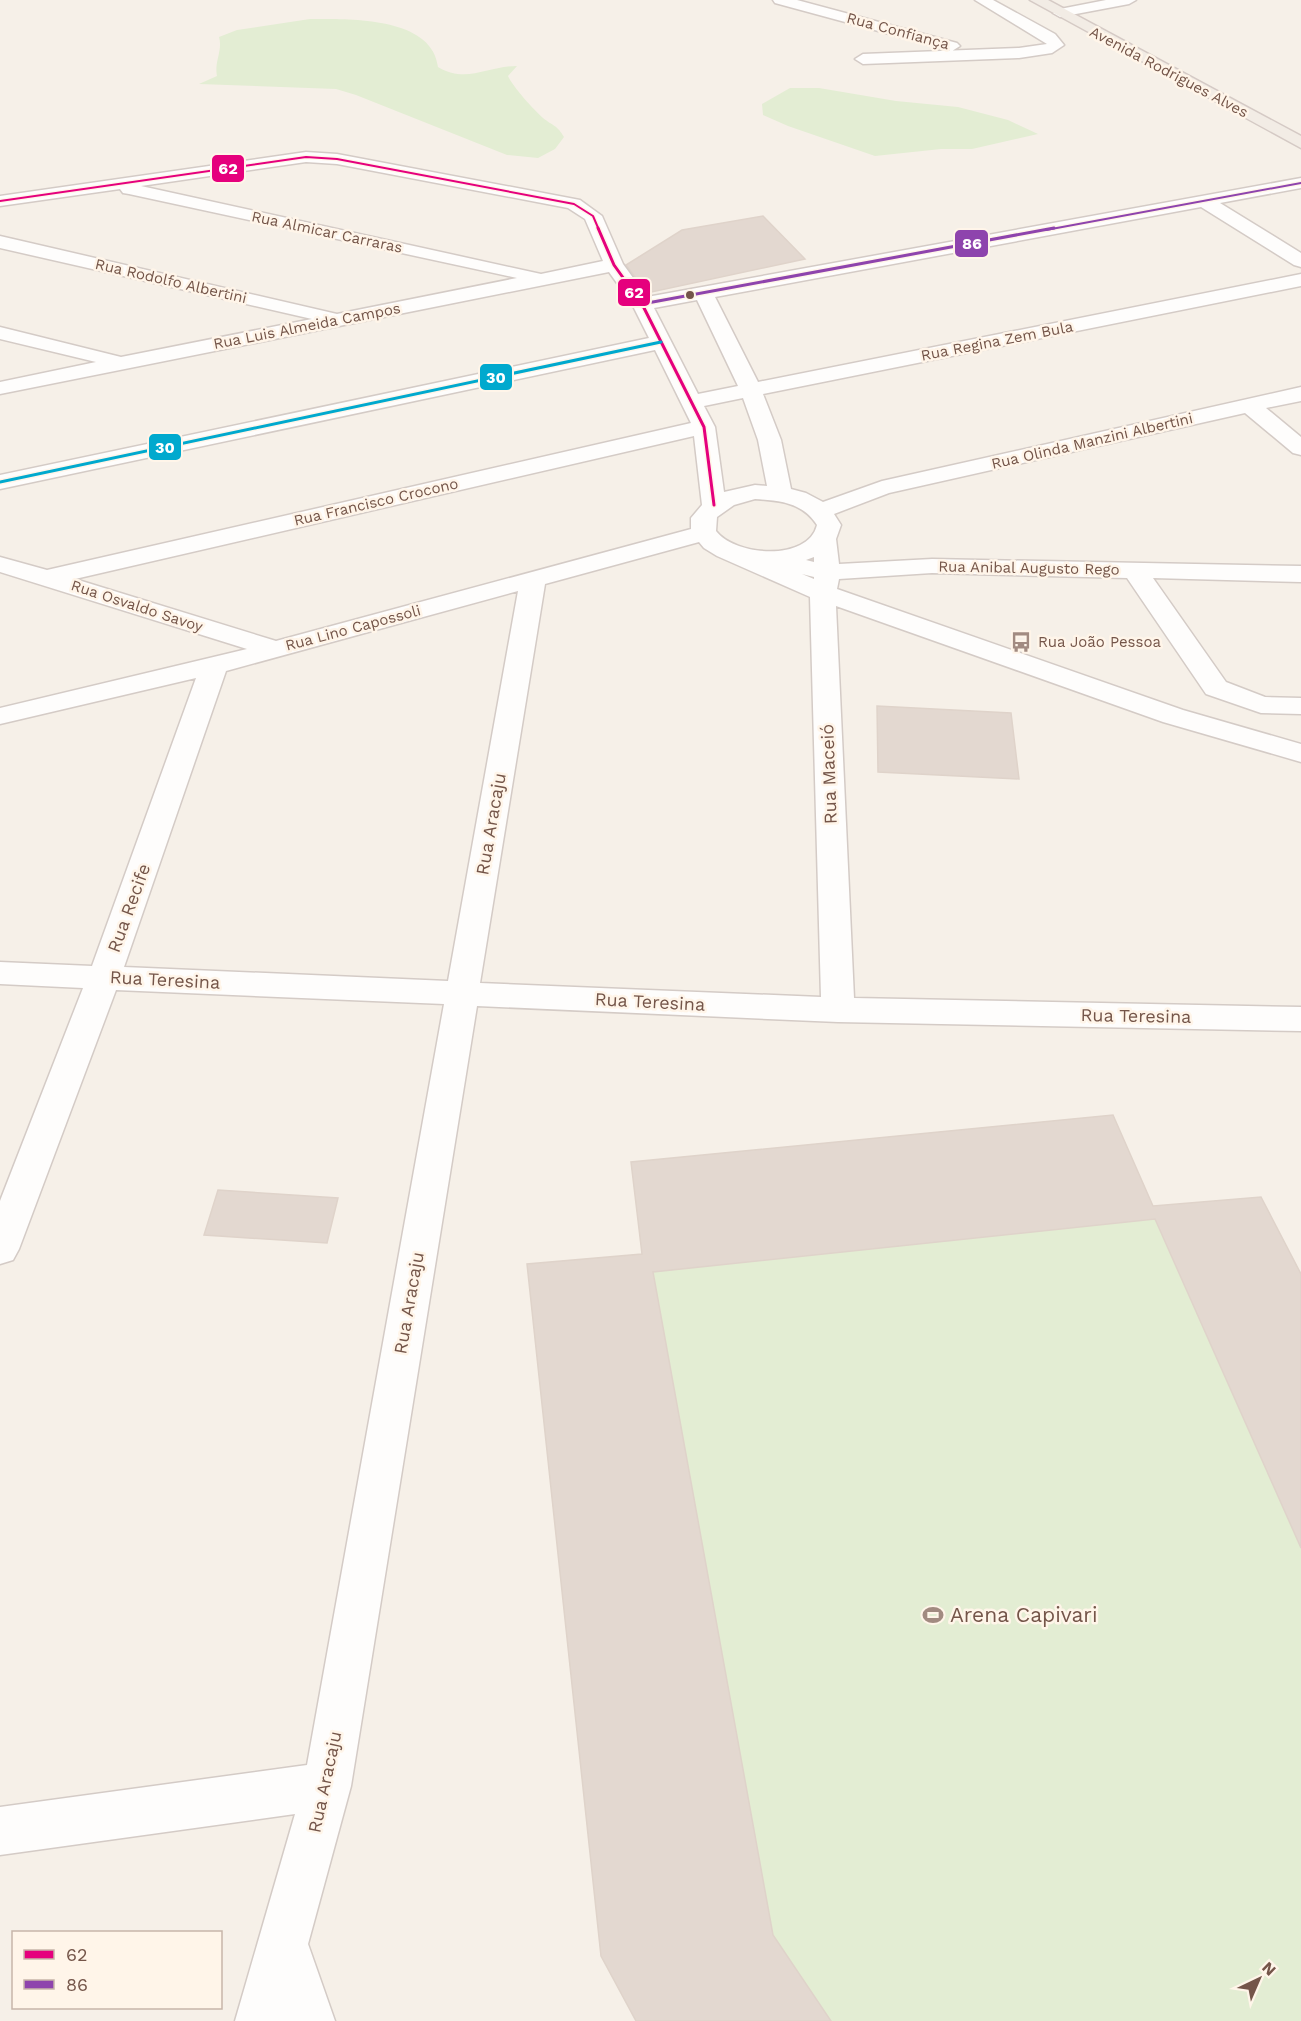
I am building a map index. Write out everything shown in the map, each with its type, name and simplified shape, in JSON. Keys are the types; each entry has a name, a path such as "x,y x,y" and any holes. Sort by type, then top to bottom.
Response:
{"main road":[{"name":"Avenida Rodrigues Alves","path":"1037,0 1301,143"}],"street":[{"name":"Rua Confiança","path":"780,0 982,54"},
{"name":"Rua Confiança","path":"863,59 1047,50 1056,45 1050,37 982,0"},
{"path":"1060,13 1129,0"},
{"path":"0,201 306,157 337,159 574,204 593,216 614,266 642,304 704,427 714,505 703,518 705,533 716,545 826,582 1173,716 1296,758"},
{"path":"642,304 1301,183"},
{"name":"Rua Almicar Carraras","path":"110,185 545,279"},
{"path":"1204,201 1301,261"},
{"name":"Rua Rodolfo Albertini","path":"0,242 341,320"},
{"name":"Rua Luis Almeida Campos","path":"0,388 614,266"},
{"name":"Rua Regina Zem Bula","path":"692,402 1301,280"},
{"path":"703,293 752,390 778,466 784,494 803,499 821,511"},
{"path":"0,333 121,363"},
{"path":"0,482 661,342"},
{"name":"Rua Olinda Manzini Albertini","path":"821,511 882,488 1301,394"},
{"path":"1248,405 1301,448"},
{"name":"Rua Francisco Crocono","path":"47,578 704,427"},
{"name":"Rua Olinda Manzini Albertini","path":"714,505 731,496 755,492 784,494 882,488"},
{"name":"Rua Maceió","path":"821,511 829,525 824,540 838,1010"},
{"name":"Rua Lino Capossoli","path":"0,716 214,666 705,533"},
{"path":"746,556 782,558 807,552 824,540"},
{"name":"Rua Osvaldo Savoy","path":"0,564 274,649"},
{"name":"Rua Anibal Augusto Rego","path":"826,582 932,566 1301,574"},
{"path":"1135,571 1216,688 1261,705 1301,706"},
{"name":"Rua Aracaju","path":"261,2021 327,1786 533,580"},
{"name":"Rua Recife","path":"0,1249 104,977 214,666"},
{"name":"Rua Teresina","path":"0,973 838,1010 1301,1018"},
{"path":"0,1831 327,1786"},
{"path":"283,1945 309,2021"}],"green space":[{"path":"310,19 366,21 405,29 421,38 432,50 438,67 448,72 468,74 517,66 508,76 511,81 534,110 557,128 564,137 555,149 538,158 507,155 336,89 199,84 217,76 219,37 237,30"},
{"path":"790,88 819,88 896,101 958,107 1008,120 1038,134 972,149 941,149 875,156 763,115 762,104"},
{"name":"Arena Capivari","path":"1113,1115 1153,1206 1261,1197 1301,1274 1301,2021 636,2021 601,1956 527,1264 642,1254 631,1162"}],"building":[{"path":"763,216 805,259 647,293 626,265 682,230"},
{"path":"877,706 1011,713 1019,779 878,772"},
{"path":"1113,1115 1153,1206 1261,1197 1301,1274 1301,1548 1155,1219 653,1272 773,1935 831,2021 636,2021 601,1956 527,1264 642,1254 631,1162"},
{"path":"218,1190 338,1198 327,1243 204,1235"}],"transit line":[{"name":"62","path":"0,201 306,157 337,159 574,204 593,216 614,265 642,304 704,427 714,505"},
{"name":"86","path":"642,304 1301,183"},
{"name":"30","path":"0,482 661,342"}],"place":[{"name":"Rua João Pessoa","path":"1021,642"},
{"name":"Arena Capivari","path":"933,1615"}]}
